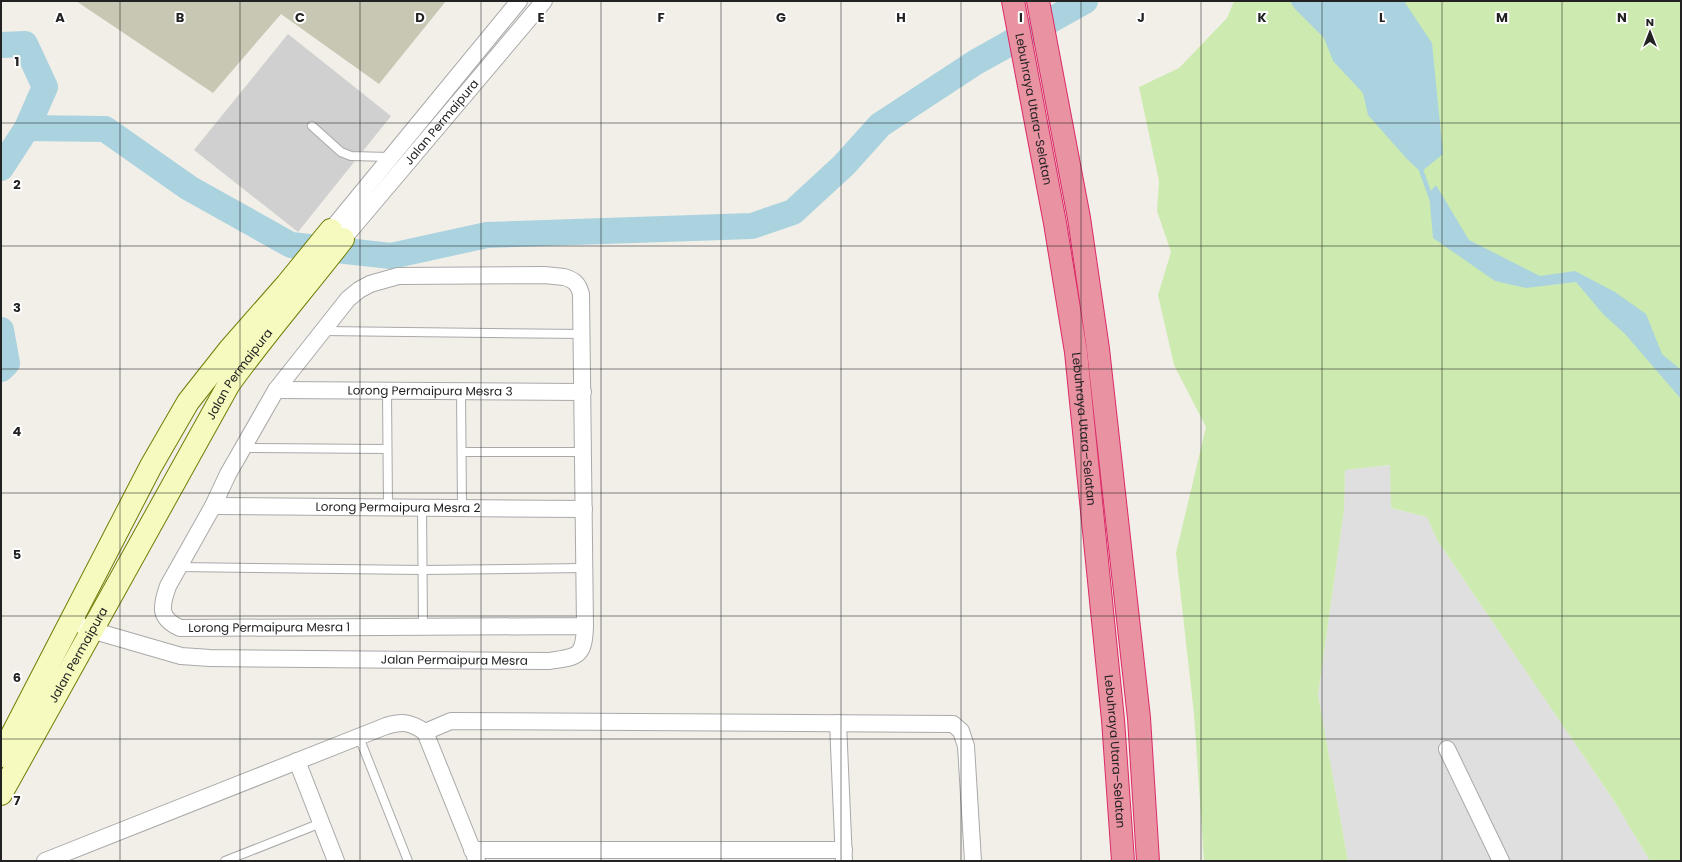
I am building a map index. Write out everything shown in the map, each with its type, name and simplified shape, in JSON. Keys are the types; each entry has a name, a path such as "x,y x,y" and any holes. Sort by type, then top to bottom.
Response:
{"highway":[{"name":"Lebuhraya Utara–Selatan","path":"1013,1 1030,83 1076,352 1113,712 1123,861"},
{"name":"Lebuhraya Utara–Selatan","path":"1038,1 1079,218 1098,349 1139,718 1148,861"}],"main road":[{"name":"Jalan Permaipura","path":"1,794 229,384 295,287 337,234"},
{"name":"Jalan Permaipura","path":"1,756 151,466 188,402 228,350 295,287"}],"street":[{"name":"Jalan Permaipura","path":"337,234 390,157 519,1"},
{"name":"Jalan Permaipura","path":"337,234 544,1"},
{"name":"Jalan Permaipura Mesra","path":"71,620 91,630 181,656 210,658 549,661 573,657 581,651 585,626 583,304 579,286 573,280 564,277 398,276 382,279 370,284 348,300 323,331"},
{"name":"Lorong Permaipura Mesra 1","path":"323,331 276,390 178,567 168,586 162,606 167,620 180,628 585,626"},
{"name":"Lorong Permaipura Mesra 3","path":"276,390 583,392"},
{"name":"Lorong Permaipura Mesra 2","path":"213,506 584,509"},
{"path":"426,732 451,721 953,724 961,731 966,746 973,861"},
{"path":"54,859 297,761 401,722 417,726 426,732 475,855 844,855 838,723"},
{"path":"1447,749 1501,861"},
{"path":"297,761 336,861"}],"lane":[{"path":"312,126 341,152 351,156 390,157"},
{"path":"323,331 583,334"},
{"path":"387,391 388,507"},
{"path":"461,391 462,508"},
{"path":"243,448 387,449"},
{"path":"462,452 584,452"},
{"path":"422,508 423,626"},
{"path":"178,567 423,570 584,568"},
{"path":"359,737 408,861"},
{"path":"226,861 321,823"}],"shaded area":[{"path":"76,1 446,1 379,84 281,14 213,93"},
{"path":"288,34 391,116 298,232 194,150"},
{"path":"1391,465 1391,508 1427,517 1437,540 1614,801 1650,861 1348,861 1318,695 1344,510 1345,470"}],"green space":[{"path":"1234,1 1681,1 1681,861 1650,861 1614,801 1437,540 1427,517 1391,508 1390,465 1345,470 1344,510 1318,695 1348,861 1204,861 1194,714 1176,553 1206,427 1174,365 1158,295 1171,252 1157,211 1159,181 1139,87 1179,68 1227,18"}],"water":[{"path":"1290,1 1404,1 1432,43 1443,154 1421,172 1407,159 1368,115 1363,93 1333,61 1324,38 1295,9"},
{"path":"1436,185 1469,240 1540,276 1575,271 1615,292 1646,314 1662,354 1681,370 1681,399 1625,334 1603,314 1576,282 1526,288 1495,281 1433,238 1429,193"}],"waterway":[{"path":"27,128 105,129 189,188 291,245 391,256 487,235 752,226 793,212 844,165 880,125 976,62 1085,1"},
{"path":"1,45 25,44 45,87 27,128 1,168"},
{"path":"1420,167 1431,198"},
{"path":"1,330 7,363 1,369"}]}
